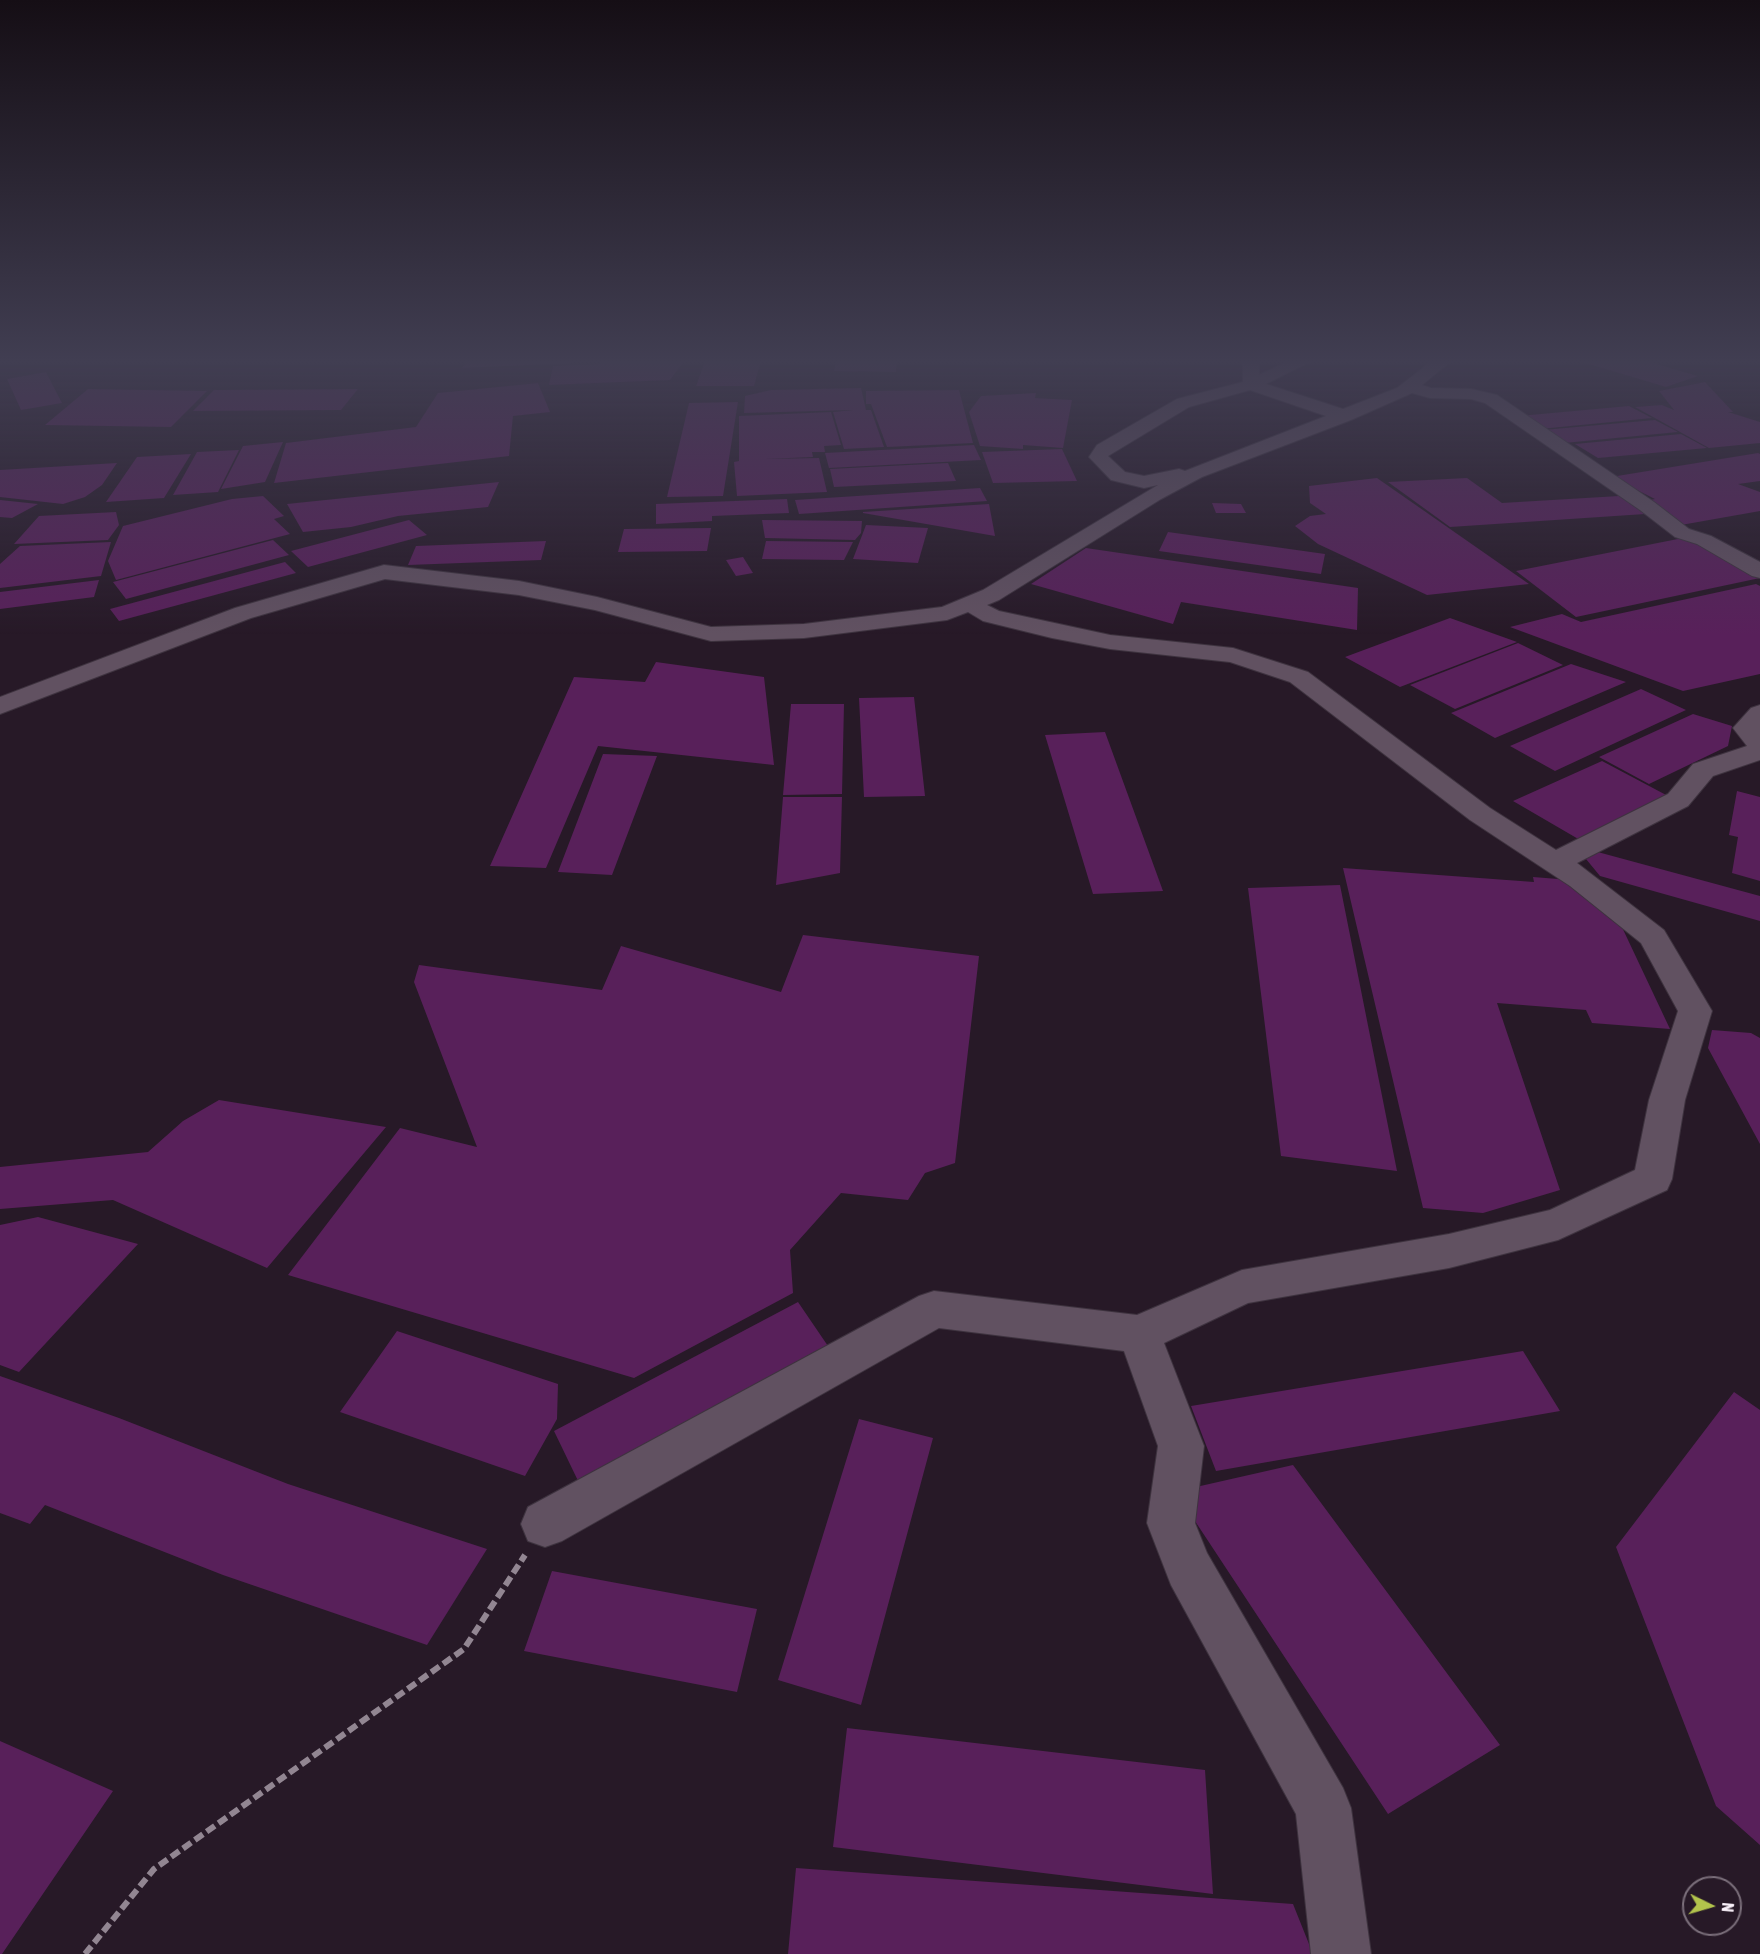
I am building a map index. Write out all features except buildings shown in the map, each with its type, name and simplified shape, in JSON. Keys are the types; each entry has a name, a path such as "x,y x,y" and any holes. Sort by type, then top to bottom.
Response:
{"street":[{"path":"1102,452 1098,457 1118,476 1144,482 1195,473"},
{"path":"0,706 243,613 384,572 519,588 597,604 711,634 804,630 947,613 991,595 1154,495 1195,473 1250,452"},
{"path":"1569,452 1682,533 1704,540 1760,571"},
{"path":"545,1524 934,1309 1139,1334 1242,1287 1449,1251 1557,1224 1653,1179 1667,1100 1695,1011 1653,937 1581,879 1480,814 1299,677 1233,655 1110,642 1052,631 991,616 970,604"},
{"path":"1760,713 1746,728 1760,746"},
{"path":"1556,862 1678,800 1703,770 1760,751"},
{"path":"1139,1334 1181,1446 1171,1523 1188,1568 1323,1808 1341,1954"}],"path":[{"path":"85,1954 154,1869 464,1649 545,1524"}]}
